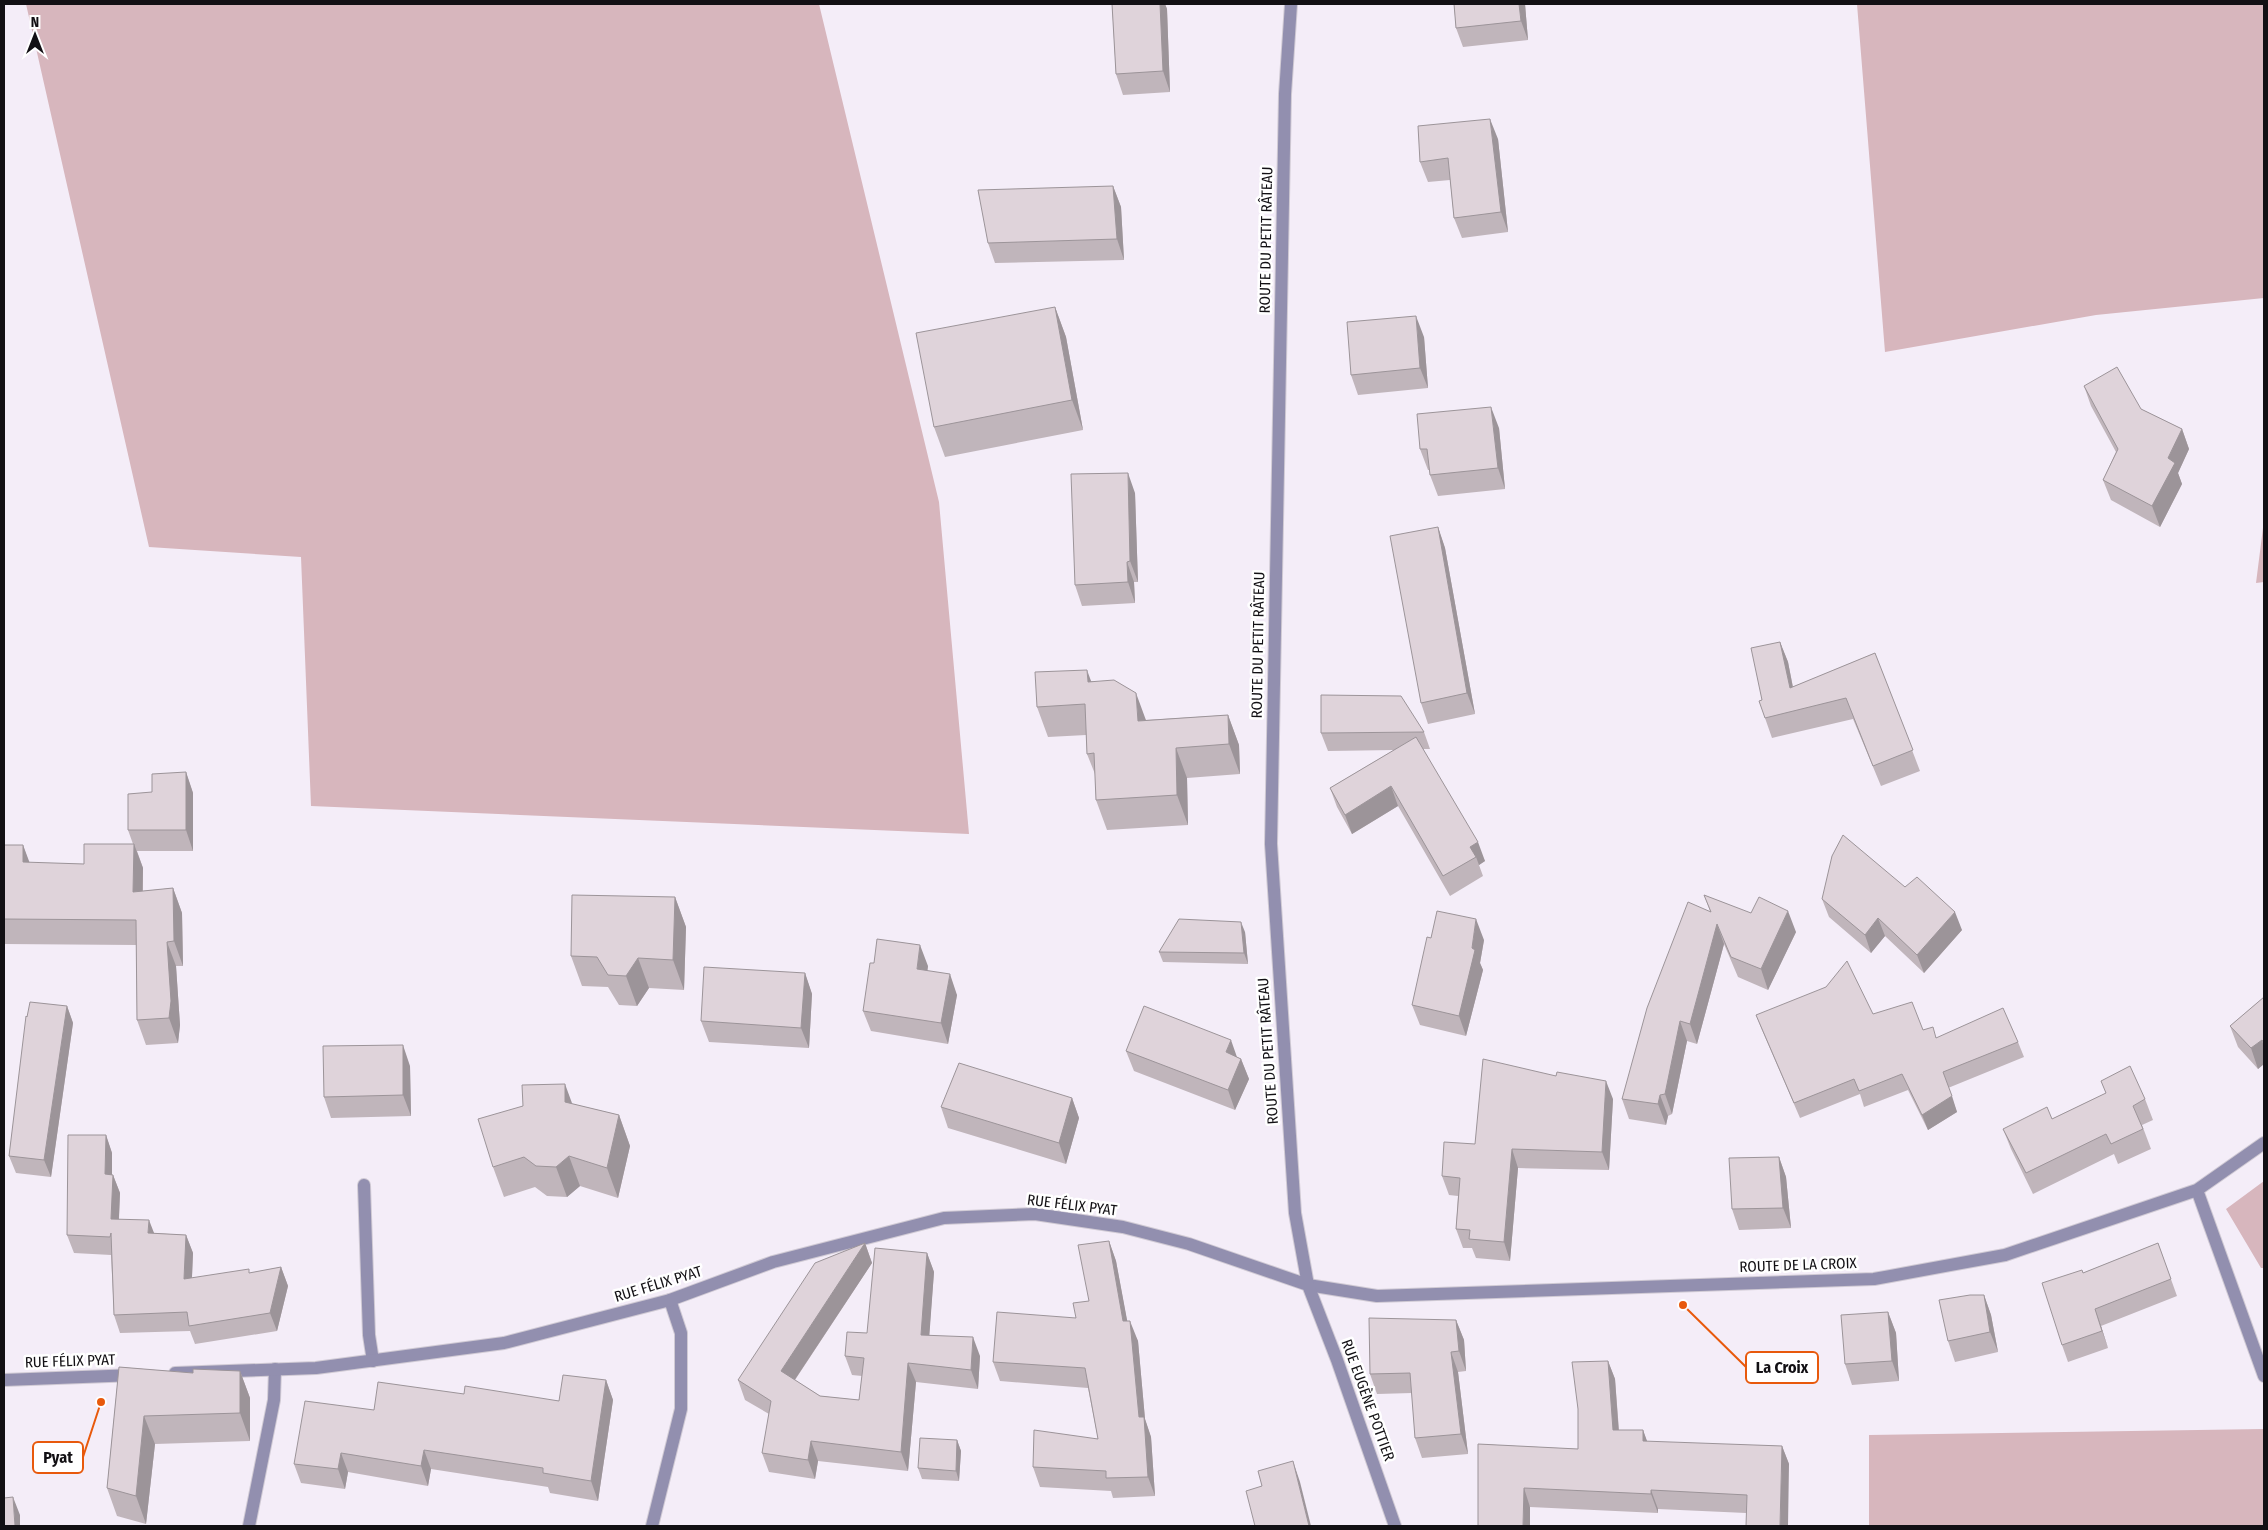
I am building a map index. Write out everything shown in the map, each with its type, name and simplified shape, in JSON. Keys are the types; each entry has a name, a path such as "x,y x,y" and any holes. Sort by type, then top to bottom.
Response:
{"street":[{"name":"ROUTE DU PETIT RÂTEAU","path":"1291,4 1285,94 1271,844 1295,1213 1308,1285"},
{"name":"ROUTE DE LA CROIX","path":"1308,1285 1377,1296 1874,1279 2005,1255 2197,1190 2264,1144"},
{"path":"364,1185 369,1335 373,1360"},
{"path":"2197,1190 2264,1376"},
{"name":"RUE FÉLIX PYAT","path":"4,1380 316,1368 504,1343 670,1300 773,1262 944,1218 1036,1214 1123,1227 1189,1244 1308,1285"},
{"name":"RUE EUGÈNE POTTIER","path":"1308,1285 1337,1360 1395,1526"},
{"path":"652,1526 681,1409 681,1333 670,1300"},
{"path":"249,1526 274,1400 275,1369"}],"shaded area":[{"path":"26,4 819,4 939,502 969,834 311,806 301,557 149,547"},
{"path":"1857,4 2264,4 2264,298 2096,315 1885,352"},
{"path":"2264,520 2264,582 2256,583"},
{"path":"2264,1181 2264,1268 2261,1268 2226,1209"},
{"path":"2264,1429 2264,1526 1869,1526 1869,1435"}],"building":[{"path":"1112,4 1160,4 1163,71 1116,74"},
{"path":"1454,4 1519,4 1521,21 1456,28"},
{"path":"1490,119 1501,212 1454,218 1448,158 1420,162 1418,126"},
{"path":"1113,186 1117,239 988,243 978,190"},
{"path":"1055,307 1072,400 934,427 916,333"},
{"path":"1416,316 1420,368 1351,375 1347,322"},
{"path":"2117,367 2141,409 2182,429 2168,458 2175,463 2152,506 2103,480 2118,449 2084,386"},
{"path":"1491,407 1498,468 1430,475 1427,449 1420,449 1417,414"},
{"path":"1128,473 1130,561 1127,562 1128,582 1075,585 1071,474"},
{"path":"1438,527 1467,693 1421,703 1390,536"},
{"path":"1780,642 1790,688 1875,653 1913,750 1873,766 1846,698 1765,718 1759,701 1762,700 1751,648"},
{"path":"1087,670 1088,682 1114,680 1136,693 1138,721 1228,715 1229,744 1176,748 1177,795 1096,800 1094,753 1087,754 1085,704 1037,707 1035,672"},
{"path":"1321,695 1401,696 1424,732 1321,733"},
{"path":"1416,737 1478,842 1470,847 1476,857 1443,876 1391,786 1345,815 1330,788"},
{"path":"186,772 186,830 128,830 128,794 152,792 152,774"},
{"path":"1843,835 1905,887 1917,877 1955,912 1917,955 1878,918 1865,935 1822,899 1832,856"},
{"path":"84,844 134,844 133,892 173,888 174,941 167,942 171,1001 169,1018 137,1020 136,920 4,919 4,845 23,845 23,862 84,864"},
{"path":"572,895 675,897 673,960 638,958 626,976 608,975 597,957 571,956"},
{"path":"1704,895 1751,913 1759,897 1788,911 1761,969 1731,957 1717,924 1690,1024 1680,1021 1665,1094 1660,1095 1658,1104 1622,1099 1647,1008 1688,902 1711,912"},
{"path":"1437,911 1476,919 1472,948 1475,950 1459,1016 1412,1005 1427,937 1431,938"},
{"path":"1179,919 1241,922 1244,953 1159,952"},
{"path":"877,939 920,945 917,969 950,974 941,1023 863,1011 870,963 874,963"},
{"path":"1847,961 1873,1014 1912,1002 1923,1030 1933,1027 1936,1038 2003,1008 2018,1042 1943,1072 1952,1096 1922,1115 1902,1074 1859,1091 1854,1079 1794,1103 1756,1015 1826,987"},
{"path":"704,967 805,973 801,1028 701,1021"},
{"path":"2264,997 2264,1043 2262,1040 2251,1048 2230,1026"},
{"path":"30,1002 67,1006 44,1160 9,1156 26,1016"},
{"path":"1144,1006 1231,1040 1226,1052 1241,1059 1228,1090 1126,1051"},
{"path":"403,1045 403,1095 324,1097 323,1046"},
{"path":"1483,1059 1556,1076 1557,1072 1606,1081 1602,1152 1512,1149 1504,1242 1469,1239 1470,1230 1456,1229 1460,1178 1442,1176 1444,1142 1475,1144"},
{"path":"959,1063 1072,1098 1059,1143 941,1107"},
{"path":"2130,1066 2145,1099 2133,1106 2143,1129 2111,1144 2106,1134 2026,1173 2003,1129 2047,1107 2052,1119 2106,1093 2101,1081"},
{"path":"565,1084 565,1102 619,1115 607,1168 569,1156 556,1167 536,1166 524,1157 493,1167 478,1119 523,1106 522,1085"},
{"path":"68,1135 106,1135 105,1174 113,1175 111,1219 149,1220 148,1233 186,1235 184,1279 249,1269 249,1273 281,1267 270,1313 189,1326 187,1312 114,1315 111,1233 110,1237 67,1235"},
{"path":"1779,1157 1783,1208 1732,1209 1729,1158"},
{"path":"1109,1241 1123,1321 1130,1321 1139,1417 1144,1417 1148,1477 1106,1478 1106,1471 1033,1467 1034,1430 1098,1439 1085,1368 993,1362 997,1312 1076,1318 1073,1303 1089,1301 1078,1245"},
{"path":"865,1243 781,1371 820,1396 859,1400 864,1358 845,1356 847,1332 867,1333 875,1248 927,1253 921,1335 973,1337 971,1370 908,1363 901,1452 811,1441 808,1460 762,1453 771,1401 738,1380 815,1263"},
{"path":"2158,1243 2171,1279 2095,1309 2102,1331 2062,1345 2042,1283 2082,1270 2083,1273"},
{"path":"1970,1295 1984,1295 1990,1332 1948,1341 1939,1300"},
{"path":"1888,1312 1892,1361 1845,1364 1841,1315"},
{"path":"1369,1318 1456,1320 1459,1351 1451,1352 1461,1434 1415,1438 1410,1373 1370,1374"},
{"path":"1608,1361 1613,1430 1643,1430 1643,1441 1782,1446 1780,1526 1746,1526 1747,1495 1651,1490 1651,1494 1524,1488 1523,1526 1478,1526 1478,1444 1578,1449 1578,1409 1572,1362"},
{"path":"119,1367 193,1373 193,1369 240,1371 240,1413 144,1416 136,1496 107,1488"},
{"path":"563,1375 606,1380 591,1481 543,1473 543,1468 424,1450 421,1466 341,1453 338,1469 294,1464 305,1401 374,1410 378,1382 464,1394 465,1386 559,1401"},
{"path":"920,1438 957,1440 956,1471 918,1468"},
{"path":"1293,1461 1309,1526 1255,1526 1246,1491 1262,1486 1258,1471"},
{"path":"13,1497 15,1526 4,1526 4,1498"}],"place":[{"name":"La Croix","path":"1683,1305"},
{"name":"Pyat","path":"101,1402"}]}
